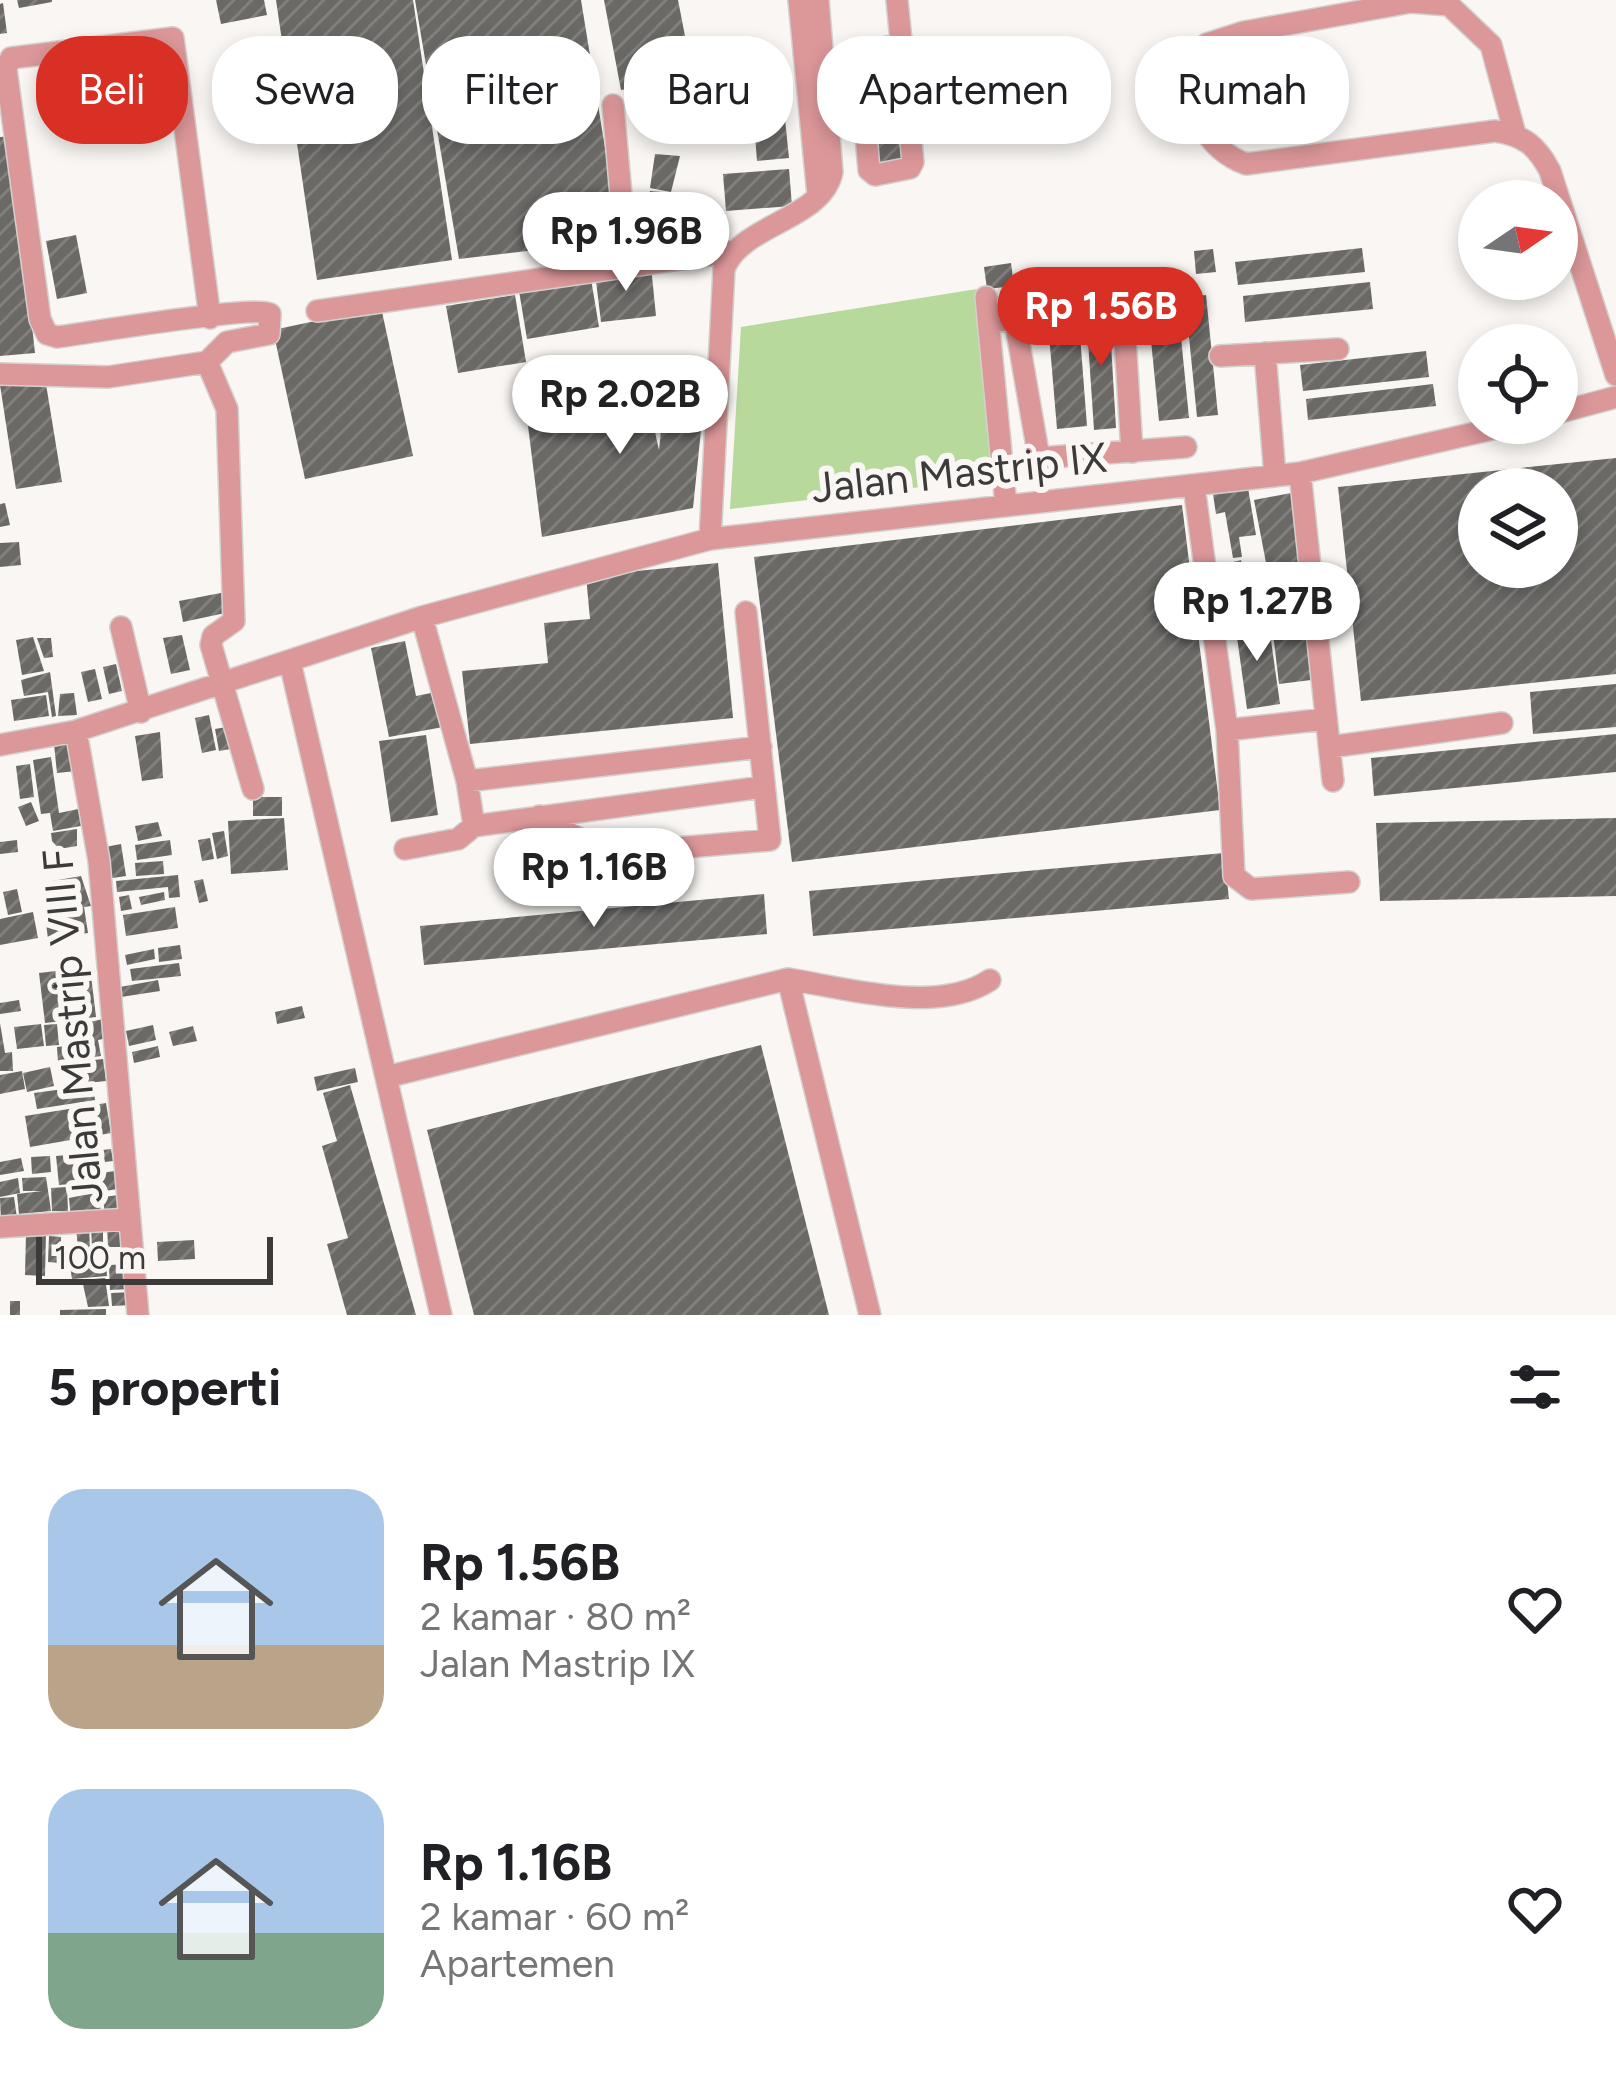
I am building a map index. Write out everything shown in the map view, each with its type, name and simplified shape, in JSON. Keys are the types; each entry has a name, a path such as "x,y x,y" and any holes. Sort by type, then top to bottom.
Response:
{"street":[{"path":"799,0 818,195"},
{"path":"710,539 724,269 736,251 818,195 832,172 818,0"},
{"path":"897,0 903,36"},
{"path":"1515,134 1491,45 1449,5 1411,2 1244,32 1207,44 1188,64 1186,91 1207,134 1226,157 1246,164 1495,131 1515,134 1538,148 1616,375"},
{"path":"0,374 108,377 207,362 226,342 269,334 273,327 263,309 210,318 56,337 47,334 40,319 7,132 6,69 11,58 173,38 210,318"},
{"path":"613,106 627,263"},
{"path":"866,144 869,170 875,175 913,165 912,144"},
{"path":"317,311 736,251"},
{"path":"986,297 1006,506"},
{"path":"990,322 1012,319 1016,326 1039,458 1186,447"},
{"path":"1124,322 1132,452"},
{"path":"1220,356 1338,349"},
{"path":"1265,353 1275,476"},
{"path":"207,362 228,427 234,621 213,636 211,645 253,789"},
{"path":"1578,408 1616,398"},
{"name":"Jalan Mastrip IX","path":"0,745 76,731 422,616 710,539 1300,473 1458,437"},
{"path":"1300,473 1333,782"},
{"path":"1195,486 1227,730 1229,819 1239,885 1349,883"},
{"path":"539,816 606,854 761,842 771,832 746,612"},
{"path":"422,616 467,781 474,826"},
{"path":"121,627 141,712"},
{"path":"290,662 441,1315"},
{"path":"1227,730 1326,719"},
{"path":"1330,747 1502,723"},
{"name":"Jalan Mastrip VIII F","path":"76,731 99,861 137,1315"},
{"path":"467,781 761,747"},
{"path":"584,768 591,809"},
{"path":"405,849 458,839 474,826 763,787"},
{"path":"386,1077 788,979 877,993 931,994 976,990 991,980"},
{"path":"788,979 870,1315"},
{"path":"0,1227 129,1219"}],"green space":[{"path":"983,288 999,478 730,509 741,327"}],"building":[{"path":"17,0 52,0 52,2 19,8"},
{"path":"216,0 264,0 267,15 221,24"},
{"path":"276,0 413,0 422,60 422,144 435,144 452,260 317,280 297,144 398,144 398,36 281,36"},
{"path":"415,0 581,0 587,36 422,36 422,41"},
{"path":"604,0 678,0 685,36 624,36 621,90"},
{"path":"0,4 7,33 0,34"},
{"path":"600,117 620,240 459,259 439,144 600,144"},
{"path":"11,136 35,353 0,356 0,137"},
{"path":"756,144 788,144 789,158 757,161"},
{"path":"871,144 909,144 910,163 872,165"},
{"path":"655,154 680,156 671,192 650,188"},
{"path":"789,169 792,206 726,211 723,174"},
{"path":"650,191 672,193 670,219 648,218"},
{"path":"670,221 674,245 654,249 649,225"},
{"path":"76,235 87,293 57,299 46,241"},
{"path":"1362,248 1365,272 1238,285 1235,262"},
{"path":"1213,249 1216,272 1196,274 1194,251"},
{"path":"1011,263 1014,286 987,289 984,267"},
{"path":"651,266 656,316 601,322 595,273"},
{"path":"590,273 599,327 527,339 518,285"},
{"path":"1370,282 1373,309 1245,322 1243,296"},
{"path":"515,295 526,362 458,373 446,306"},
{"path":"1206,295 1218,415 1197,417 1185,297"},
{"path":"1177,297 1189,418 1159,421 1147,300"},
{"path":"381,307 413,456 305,479 273,330"},
{"path":"1078,309 1087,426 1057,429 1047,311"},
{"path":"1109,310 1116,428 1094,430 1086,311"},
{"path":"1426,351 1429,377 1303,391 1300,365"},
{"path":"669,357 708,362 693,508 542,537 527,418 647,396 659,450"},
{"path":"45,378 62,482 16,489 0,385"},
{"path":"1433,384 1436,406 1308,420 1306,399"},
{"path":"1616,458 1616,674 1361,701 1338,487 1458,474 1458,588 1578,588 1578,468 1520,468"},
{"path":"1248,488 1256,535 1239,537 1242,557 1233,558 1225,512 1216,514 1213,494"},
{"path":"1291,493 1308,582 1271,589 1254,500"},
{"path":"5,503 10,525 0,527 0,504"},
{"path":"1182,505 1220,810 792,862 754,557"},
{"path":"19,542 21,565 0,567 0,543"},
{"path":"1241,560 1244,574 1229,578 1226,564"},
{"path":"718,563 733,718 470,744 462,671 548,663 544,623 590,619 586,576"},
{"path":"226,592 230,612 183,622 179,601"},
{"path":"1309,594 1319,679 1279,684 1269,599"},
{"path":"1268,619 1280,704 1247,709 1235,623"},
{"path":"182,635 190,670 171,674 163,638"},
{"path":"33,637 44,671 22,675 16,640"},
{"path":"37,638 51,638 53,657 44,658"},
{"path":"405,641 416,696 436,692 443,727 389,737 371,648"},
{"path":"116,664 122,691 109,694 103,667"},
{"path":"95,669 102,699 88,702 81,672"},
{"path":"50,672 56,716 52,717 48,692 24,696 21,680"},
{"path":"1616,684 1616,727 1533,734 1530,692"},
{"path":"74,693 77,715 58,716 60,694"},
{"path":"46,695 49,716 14,721 11,700"},
{"path":"209,715 216,750 202,753 195,718"},
{"path":"232,726 236,748 219,751 215,729"},
{"path":"160,732 163,778 142,781 135,736"},
{"path":"1616,734 1616,772 1374,796 1371,758"},
{"path":"426,735 438,815 391,822 379,741"},
{"path":"73,742 76,771 57,773 54,744"},
{"path":"51,757 59,813 83,808 86,825 53,831 50,813 41,814 33,760"},
{"path":"30,764 34,797 20,799 16,766"},
{"path":"253,797 282,797 282,816 253,816"},
{"path":"31,802 39,821 26,826 18,807"},
{"path":"284,818 288,870 231,874 228,821"},
{"path":"1616,818 1616,896 1380,901 1376,823"},
{"path":"158,822 162,836 138,841 135,826"},
{"path":"77,829 77,846 59,849 52,841 51,833"},
{"path":"224,831 228,856 217,859 212,833"},
{"path":"210,838 214,859 202,861 198,840"},
{"path":"17,840 18,852 0,854 0,842"},
{"path":"170,840 172,855 137,860 135,845"},
{"path":"121,844 126,876 106,879 100,848"},
{"path":"1224,853 1229,899 813,936 809,891"},
{"path":"163,861 164,874 136,876 135,863"},
{"path":"178,875 180,897 169,898 168,887 117,892 116,881"},
{"path":"81,876 91,906 84,907 88,933 48,939 41,883"},
{"path":"203,879 208,901 199,903 194,881"},
{"path":"17,889 22,912 8,915 3,892"},
{"path":"164,892 165,900 141,905 139,897"},
{"path":"764,894 767,934 424,965 420,926"},
{"path":"129,895 132,909 121,911 119,897"},
{"path":"175,907 178,928 126,936 123,915"},
{"path":"33,912 38,938 0,945 0,919"},
{"path":"180,945 182,959 159,962 158,948"},
{"path":"154,949 155,959 127,965 125,955"},
{"path":"179,963 181,976 132,981 130,969"},
{"path":"90,967 96,1017 45,1023 39,973"},
{"path":"158,980 160,991 121,997 120,987"},
{"path":"19,1000 21,1011 0,1014 0,1003"},
{"path":"302,1006 305,1018 277,1024 275,1012"},
{"path":"103,1019 107,1038 98,1040 101,1056 94,1057 85,1023"},
{"path":"0,1023 5,1053 12,1052 13,1071 0,1071"},
{"path":"41,1024 44,1046 17,1049 14,1027"},
{"path":"57,1024 59,1045 46,1046 44,1025"},
{"path":"153,1025 156,1040 129,1046 126,1031"},
{"path":"193,1026 197,1041 173,1046 169,1032"},
{"path":"90,1044 91,1058 58,1062 57,1047"},
{"path":"761,1045 829,1315 474,1315 427,1130"},
{"path":"158,1046 160,1057 134,1063 132,1052"},
{"path":"103,1059 106,1081 78,1084 76,1062"},
{"path":"50,1067 54,1086 27,1092 23,1073"},
{"path":"355,1068 358,1082 317,1091 314,1077"},
{"path":"22,1071 25,1089 0,1094 0,1075"},
{"path":"93,1085 95,1100 37,1109 34,1093"},
{"path":"350,1085 416,1315 347,1315 327,1244 348,1238 322,1146 337,1141 323,1093"},
{"path":"106,1103 111,1133 30,1147 25,1116"},
{"path":"111,1149 113,1161 88,1164 86,1152"},
{"path":"78,1154 81,1183 59,1185 56,1156"},
{"path":"50,1156 51,1172 32,1174 31,1157"},
{"path":"21,1158 24,1171 0,1175 0,1162"},
{"path":"115,1171 117,1189 99,1192 101,1217 71,1220 69,1198 89,1194 86,1175"},
{"path":"46,1177 51,1211 19,1214 17,1194 42,1191 23,1191 22,1178"},
{"path":"18,1178 20,1193 0,1197 0,1182"},
{"path":"67,1187 68,1211 52,1211 51,1188"},
{"path":"119,1195 121,1216 105,1218 103,1197"},
{"path":"14,1197 17,1218 1,1221 0,1198"},
{"path":"123,1222 123,1247 108,1247 107,1223"},
{"path":"89,1225 90,1250 78,1250 76,1226"},
{"path":"103,1225 103,1248 92,1248 91,1226"},
{"path":"26,1233 46,1234 45,1276 25,1275"},
{"path":"49,1236 61,1237 60,1263 48,1262"},
{"path":"194,1240 195,1259 158,1261 157,1242"},
{"path":"106,1263 107,1276 72,1279 70,1266"},
{"path":"130,1264 130,1289 110,1290 109,1265"},
{"path":"105,1278 109,1306 88,1307 82,1280"},
{"path":"132,1292 132,1305 112,1306 111,1293"},
{"path":"10,1301 20,1301 20,1315 10,1315"},
{"path":"106,1309 106,1315 60,1315 60,1310"}]}
